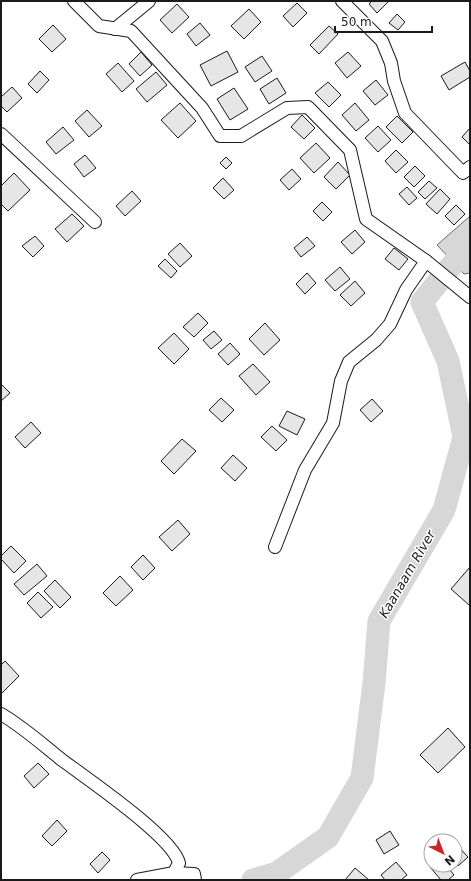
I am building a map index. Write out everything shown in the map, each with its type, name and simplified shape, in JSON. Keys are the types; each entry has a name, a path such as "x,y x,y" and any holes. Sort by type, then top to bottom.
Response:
{"street":[{"path":"74,1 99,26 131,31 202,108 220,136 241,136 287,108 308,107 350,150 366,219 426,261 470,297"},
{"path":"116,28 149,1"},
{"path":"342,1 382,41 391,63 394,81 405,113 463,174 470,167"},
{"path":"1,134 95,222"},
{"path":"275,546 305,470 333,423 340,381 349,362 376,340 390,324 406,290 426,261"},
{"path":"1,714 139,818 172,849 178,858 179,863 174,873"},
{"path":"137,880 174,873 194,877"}],"shaded area":[{"path":"470,216 470,273 464,274 437,245"}],"building":[{"path":"372,1 389,1 377,13 369,4"},
{"path":"297,3 307,13 293,27 283,16"},
{"path":"177,4 189,17 172,33 160,20"},
{"path":"249,9 261,22 244,39 231,26"},
{"path":"397,14 405,22 398,30 389,23"},
{"path":"200,23 210,35 196,46 187,34"},
{"path":"53,25 66,39 52,52 39,39"},
{"path":"329,26 338,34 319,54 310,45"},
{"path":"227,51 238,72 211,86 200,65"},
{"path":"141,52 152,65 140,76 129,64"},
{"path":"348,52 361,66 347,78 335,63"},
{"path":"262,56 272,71 255,82 245,67"},
{"path":"465,62 470,71 470,77 449,90 441,76"},
{"path":"118,63 134,81 122,92 106,74"},
{"path":"40,71 49,80 37,93 28,84"},
{"path":"156,72 167,85 147,102 136,89"},
{"path":"277,78 286,93 269,104 260,89"},
{"path":"376,80 388,95 375,105 363,91"},
{"path":"328,82 341,95 329,107 315,93"},
{"path":"12,87 22,98 7,112 1,106 1,97"},
{"path":"234,88 248,109 230,120 217,99"},
{"path":"180,103 196,121 178,138 161,120"},
{"path":"355,103 369,120 356,131 342,115"},
{"path":"87,110 102,126 89,137 75,121"},
{"path":"302,115 315,128 304,139 291,127"},
{"path":"397,116 413,132 402,143 386,127"},
{"path":"378,126 391,140 378,152 365,138"},
{"path":"63,127 74,140 56,154 46,142"},
{"path":"470,128 470,145 462,137"},
{"path":"316,143 330,158 314,173 300,158"},
{"path":"396,150 408,162 396,173 385,161"},
{"path":"85,155 96,168 84,177 74,164"},
{"path":"226,157 232,163 226,169 220,163"},
{"path":"338,162 350,175 336,189 324,177"},
{"path":"415,166 425,176 414,187 404,177"},
{"path":"292,169 301,179 289,190 280,180"},
{"path":"14,173 30,190 8,211 1,204 1,186"},
{"path":"223,178 234,190 224,199 213,188"},
{"path":"429,181 437,188 425,199 418,192"},
{"path":"407,187 417,198 409,205 399,194"},
{"path":"440,189 450,199 437,214 426,204"},
{"path":"132,191 141,201 125,216 116,206"},
{"path":"322,202 332,212 323,221 313,211"},
{"path":"456,205 465,214 454,225 445,216"},
{"path":"72,214 84,226 67,242 55,229"},
{"path":"355,230 365,242 352,254 341,242"},
{"path":"35,236 44,246 33,257 22,246"},
{"path":"307,237 315,246 301,257 294,248"},
{"path":"180,243 192,256 180,267 168,254"},
{"path":"394,248 408,259 399,270 385,259"},
{"path":"165,259 177,271 171,278 158,266"},
{"path":"340,267 350,279 335,291 325,280"},
{"path":"307,273 316,283 305,294 296,284"},
{"path":"355,281 365,293 351,306 340,295"},
{"path":"198,313 208,323 194,337 183,327"},
{"path":"265,323 280,340 264,355 249,339"},
{"path":"214,331 222,340 211,349 203,340"},
{"path":"174,333 189,349 174,364 158,348"},
{"path":"230,343 240,354 228,365 218,354"},
{"path":"253,364 270,382 256,395 239,376"},
{"path":"2,385 10,393 1,401 1,386"},
{"path":"221,398 234,410 222,422 209,410"},
{"path":"372,399 383,411 371,422 360,410"},
{"path":"287,411 305,419 297,435 279,426"},
{"path":"31,422 41,433 25,448 15,437"},
{"path":"272,426 287,440 276,451 261,437"},
{"path":"182,439 196,451 174,474 161,461"},
{"path":"233,455 247,468 235,481 221,468"},
{"path":"178,520 190,534 172,551 159,537"},
{"path":"11,546 26,561 14,573 1,559 1,556"},
{"path":"143,555 155,568 143,580 131,567"},
{"path":"37,564 47,576 24,595 14,584"},
{"path":"470,567 470,605 469,605 451,589"},
{"path":"120,576 133,590 116,606 103,593"},
{"path":"55,580 71,597 60,608 44,591"},
{"path":"38,592 53,607 41,618 27,603"},
{"path":"5,661 19,676 1,694 1,665"},
{"path":"448,728 465,747 438,773 420,755"},
{"path":"38,763 49,774 34,788 24,776"},
{"path":"57,820 67,831 52,846 42,836"},
{"path":"390,831 399,845 384,854 376,840"},
{"path":"102,852 110,860 98,873 90,864"},
{"path":"463,852 468,857 463,862"},
{"path":"396,862 407,875 401,880 385,880 381,875"},
{"path":"355,868 369,880 345,880"},
{"path":"435,873 452,873 454,875 448,880 441,880"}],"waterway":[{"name":"Kaanaam River","path":"253,880 277,873 328,837 362,778 374,683 379,621 444,510 464,437 448,361 422,302 470,243"}]}
